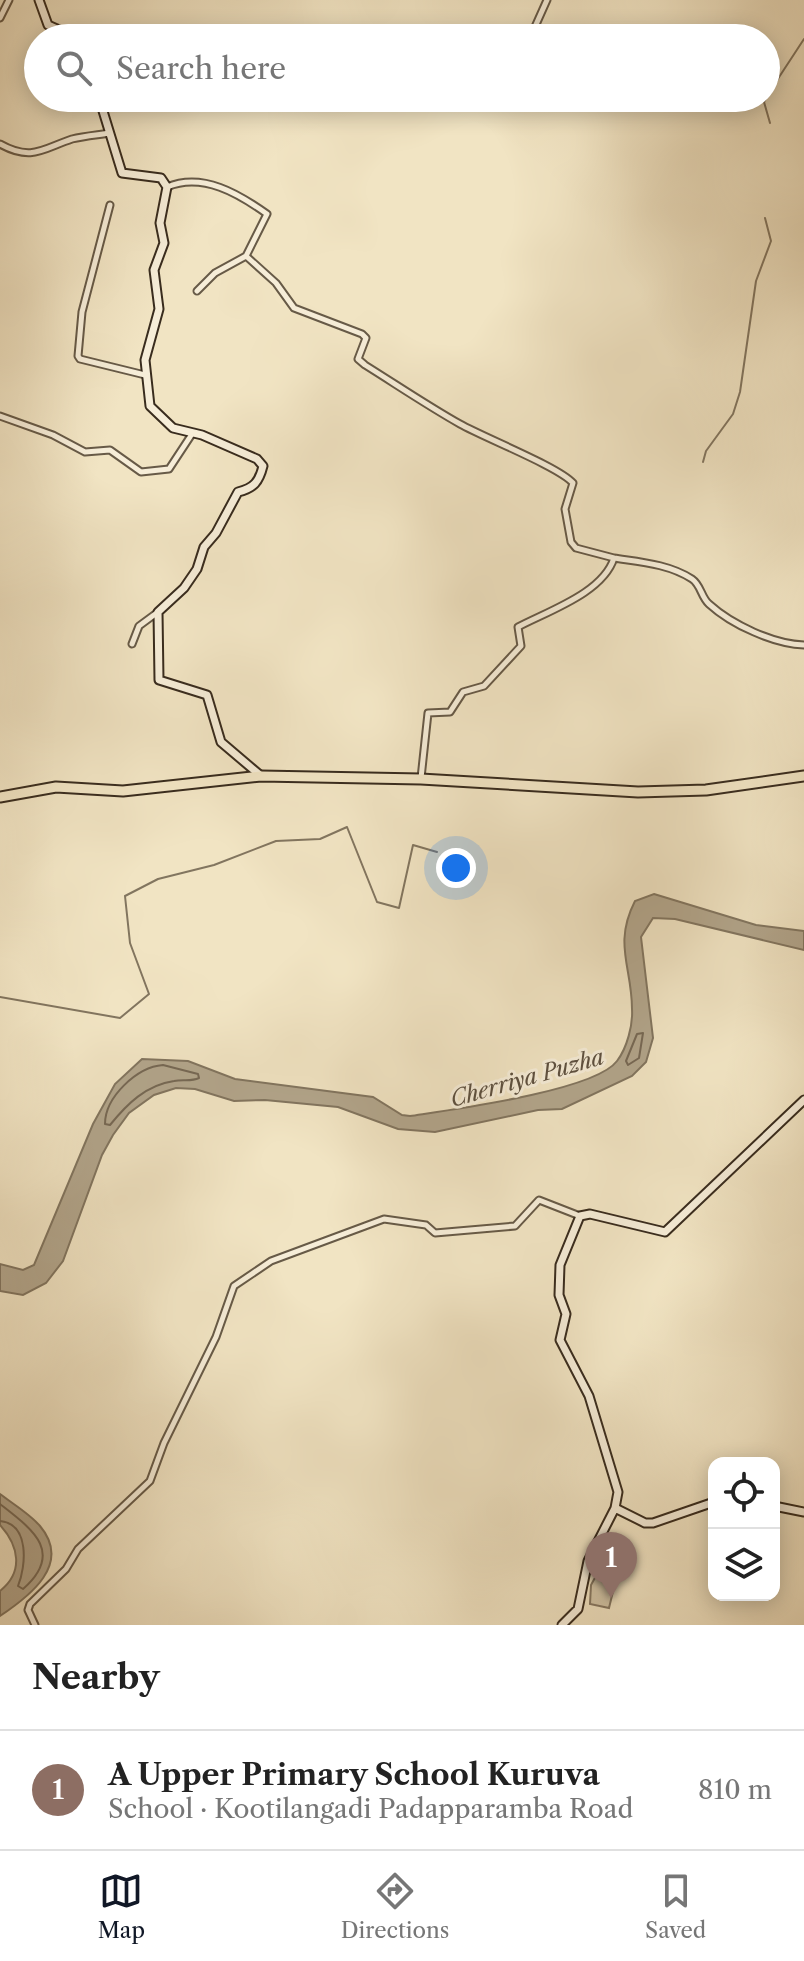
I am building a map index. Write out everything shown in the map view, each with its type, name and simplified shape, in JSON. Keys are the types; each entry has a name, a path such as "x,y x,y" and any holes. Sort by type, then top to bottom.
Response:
{"highway":[{"path":"0,797 29,789 56,787 123,791 261,776 421,779 638,792 706,790 804,776"}],"main road":[{"path":"39,0 48,24"},
{"path":"103,112 122,173 161,178 167,187 160,223 164,243 154,270 159,309 145,375 150,406 173,428 257,459 263,466 260,478 251,489 238,492 216,533 204,547 197,569 184,588 158,612 159,680 207,695 221,742 261,776"},
{"path":"562,1625 578,1609 588,1561 615,1508 618,1492 589,1396 560,1340 566,1314 559,1295 560,1265 580,1216 590,1214 665,1232 804,1100"},
{"path":"615,1508 645,1523 653,1523 708,1504"},
{"path":"780,1507 804,1512"}],"street":[{"path":"0,18 9,0"},
{"path":"536,24 547,0"},
{"path":"0,144 38,153 71,140 110,133"},
{"path":"167,187 177,183 234,190 267,214 246,256 215,273 197,291"},
{"path":"110,205 82,312 78,356 145,375"},
{"path":"246,256 276,283 294,308 362,334 366,338 358,359 365,365 459,423 539,465 564,472 573,483 565,509 571,542 576,548 646,562 684,574 697,582 706,602 725,616 782,645 804,645"},
{"path":"0,416 53,435 85,452 110,450 141,472 169,469 192,434"},
{"path":"421,779 428,713 450,712 463,692 484,686 521,646 518,627 590,588 610,571 614,558"},
{"path":"132,644 139,626 158,612"},
{"path":"35,1625 28,1610 30,1604 66,1569 78,1549 150,1481 194,1377 216,1337 234,1286 271,1261 384,1219 426,1225 435,1233 515,1226 539,1200 580,1216"}],"shaded area":[{"path":"597,1574 616,1579 609,1608 590,1604 591,1585"}],"water":[{"path":"654,894 756,925 804,931 804,950 675,919 653,918 641,937 653,1038 646,1062 632,1076 562,1109 538,1110 435,1132 398,1129 338,1107 265,1100 234,1101 195,1089 176,1088 154,1095 129,1113 113,1135 102,1155 63,1261 46,1283 23,1295 0,1291 0,1264 23,1270 34,1265 93,1124 115,1084 142,1059 188,1061 235,1079 373,1097 402,1115 410,1116 520,1098 603,1072 621,1056 631,1022 631,994 624,943 629,916 635,901"},
{"path":"0,1494 40,1526 49,1540 51,1553 43,1578 23,1599 0,1616 0,1591 13,1576 16,1559 15,1550 0,1525"}],"waterway":[{"path":"780,76 804,39"},
{"path":"767,112 770,123"},
{"path":"703,462 706,451 733,414 740,392 756,281 771,241 765,218"},
{"path":"0,997 120,1018 149,994 130,943 125,896 158,879 214,865 276,841 320,839 347,827 377,902 399,908 413,845 437,852"}],"place":[{"name":"A Upper Primary School Kuruva","path":"611,1598"}],"water label":[{"name":"Cherriya Puzha","path":"527,1078"}]}
